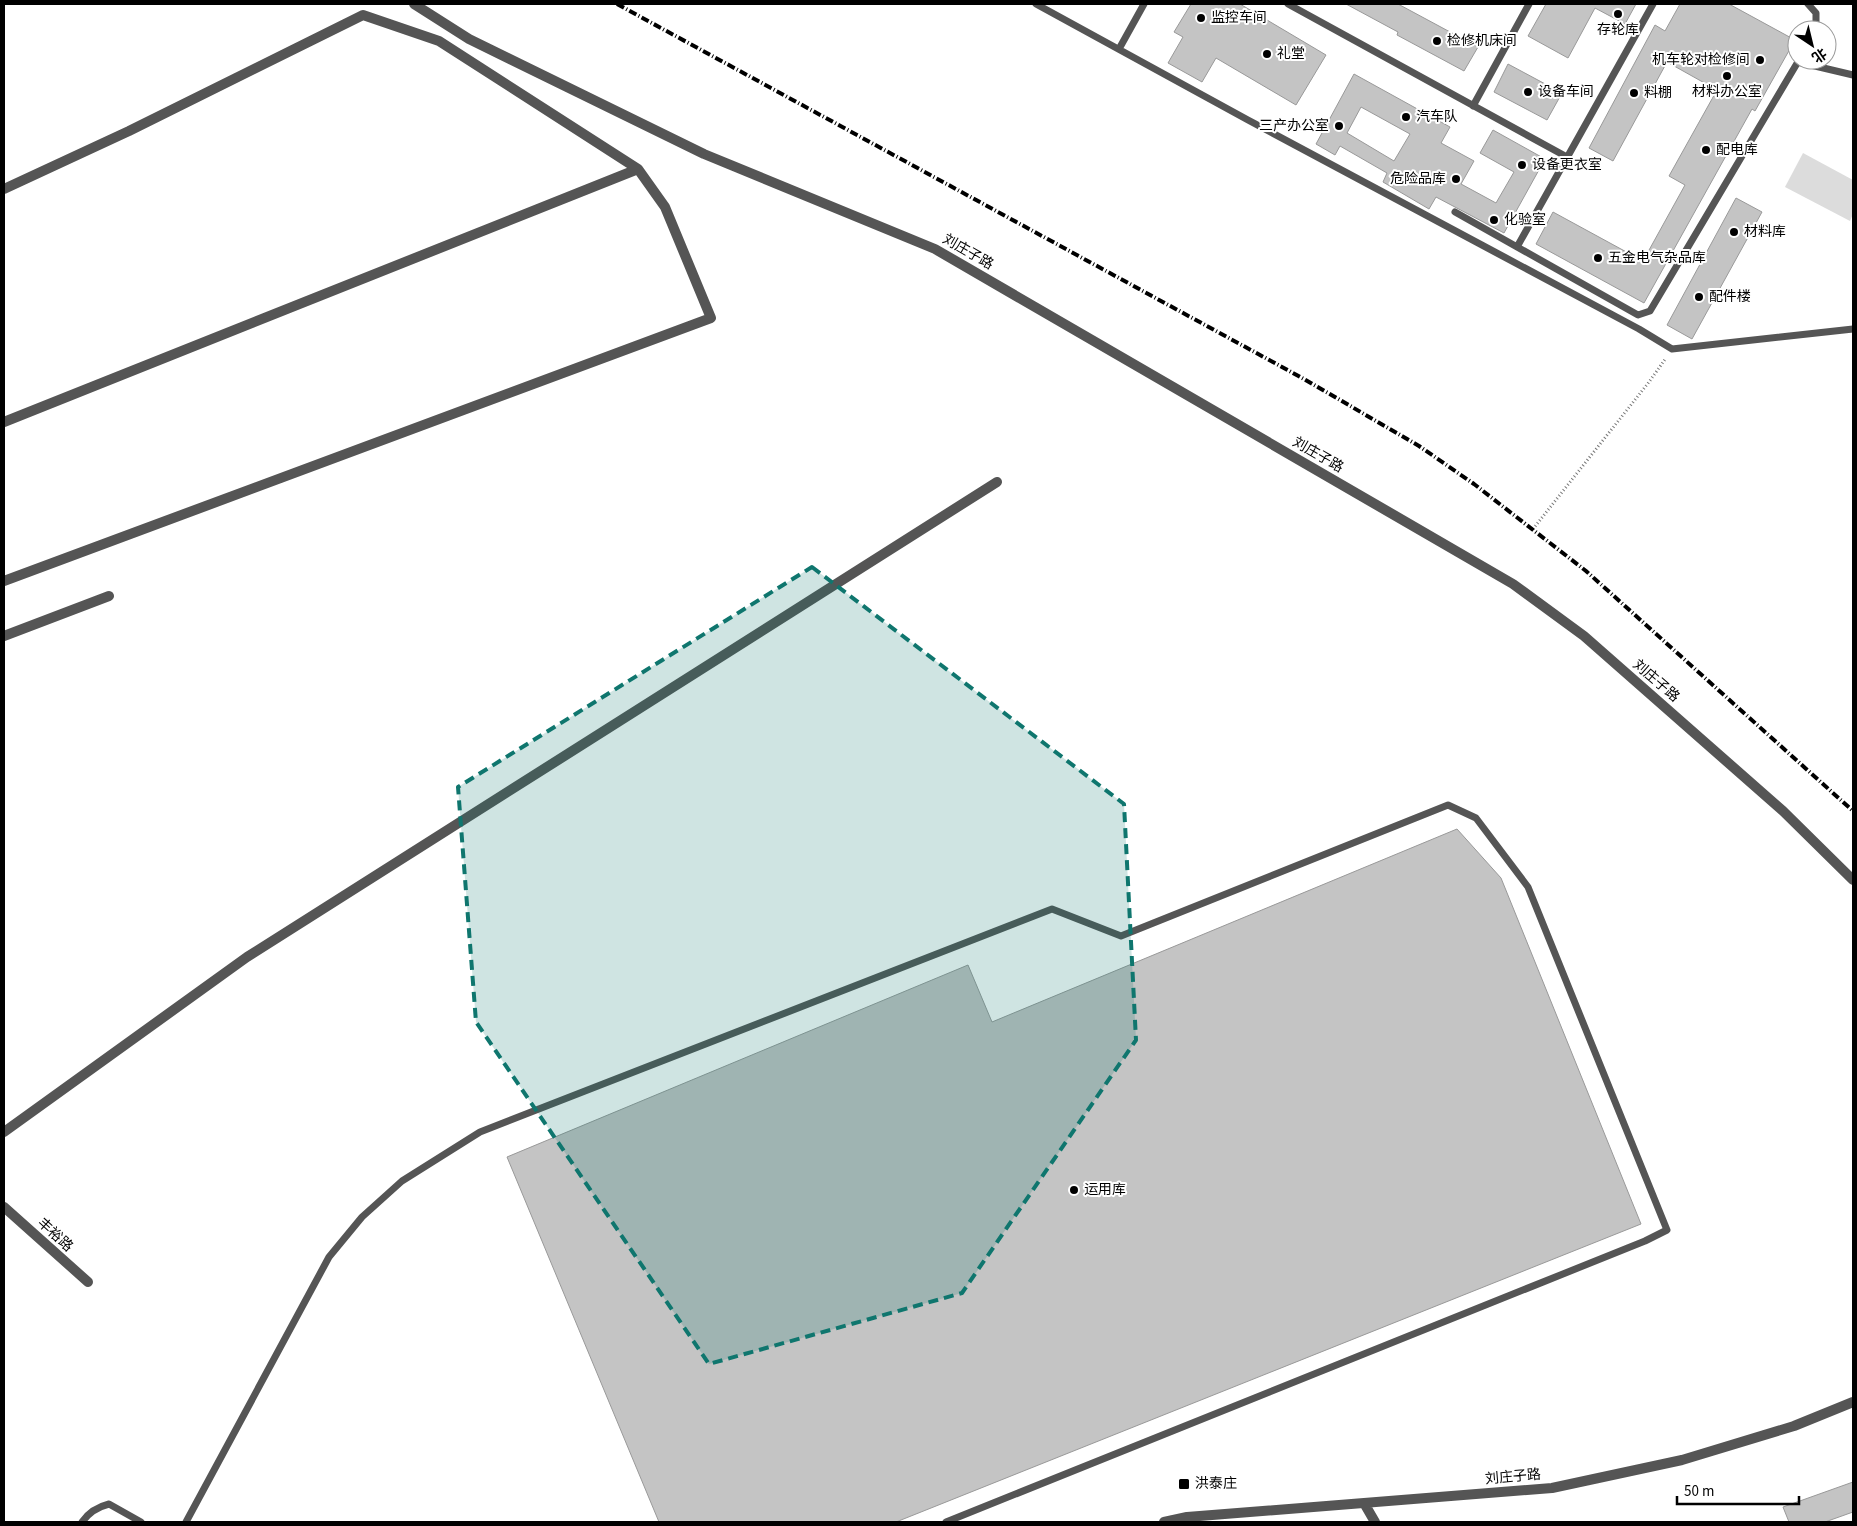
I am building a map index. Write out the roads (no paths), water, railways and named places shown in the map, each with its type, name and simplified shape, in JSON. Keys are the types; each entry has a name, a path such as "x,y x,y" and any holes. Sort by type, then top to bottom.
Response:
{"street":[{"name":"刘庄子路","path":"414,4 469,38 704,154 935,249 1513,584 1598,649 1783,811 1853,880"},
{"path":"4,189 128,131 363,15 439,41 638,170 665,207 710,318 4,581"},
{"path":"4,422 638,170"},
{"path":"4,1132 247,957 997,482"},
{"path":"4,636 110,596"},
{"name":"丰裕路","path":"4,1207 88,1282"},
{"name":"刘庄子路","path":"1164,1522 1187,1517 1562,1486 1682,1460 1794,1426 1853,1402"},
{"path":"1364,1503 1374,1522"}],"lane":[{"path":"1036,4 1639,330 1672,350 1853,329"},
{"path":"1118,49 1144,4"},
{"path":"1288,4 1567,156"},
{"path":"1473,106 1529,4"},
{"path":"1517,247 1653,4"},
{"path":"1808,4 1816,13 1816,20"},
{"path":"1455,212 1638,314 1650,311 1793,70"},
{"path":"1833,70 1853,75"},
{"path":"186,1522 328,1256 362,1217 402,1181 480,1132 1052,910 1121,936 1448,805 1476,818 1528,886 1667,1230 946,1522"},
{"path":"82,1522 88,1513 100,1506 109,1504 141,1522"}],"railway":[{"path":"617,4 1304,379 1419,446 1474,484 1586,571 1853,811"}],"place":[{"name":"存轮库","path":"1618,14"},
{"name":"监控车间","path":"1201,18"},
{"name":"检修机床间","path":"1437,41"},
{"name":"礼堂","path":"1267,54"},
{"name":"机车轮对检修间","path":"1760,60"},
{"name":"材料办公室","path":"1727,76"},
{"name":"设备车间","path":"1528,92"},
{"name":"料棚","path":"1634,93"},
{"name":"汽车队","path":"1406,117"},
{"name":"三产办公室","path":"1339,126"},
{"name":"配电库","path":"1706,150"},
{"name":"设备更衣室","path":"1522,165"},
{"name":"危险品库","path":"1456,179"},
{"name":"化验室","path":"1494,220"},
{"name":"材料库","path":"1734,232"},
{"name":"五金电气杂品库","path":"1598,258"},
{"name":"配件楼","path":"1699,297"},
{"name":"运用库","path":"1074,1190"},
{"name":"洪泰庄","path":"1184,1484"}]}
